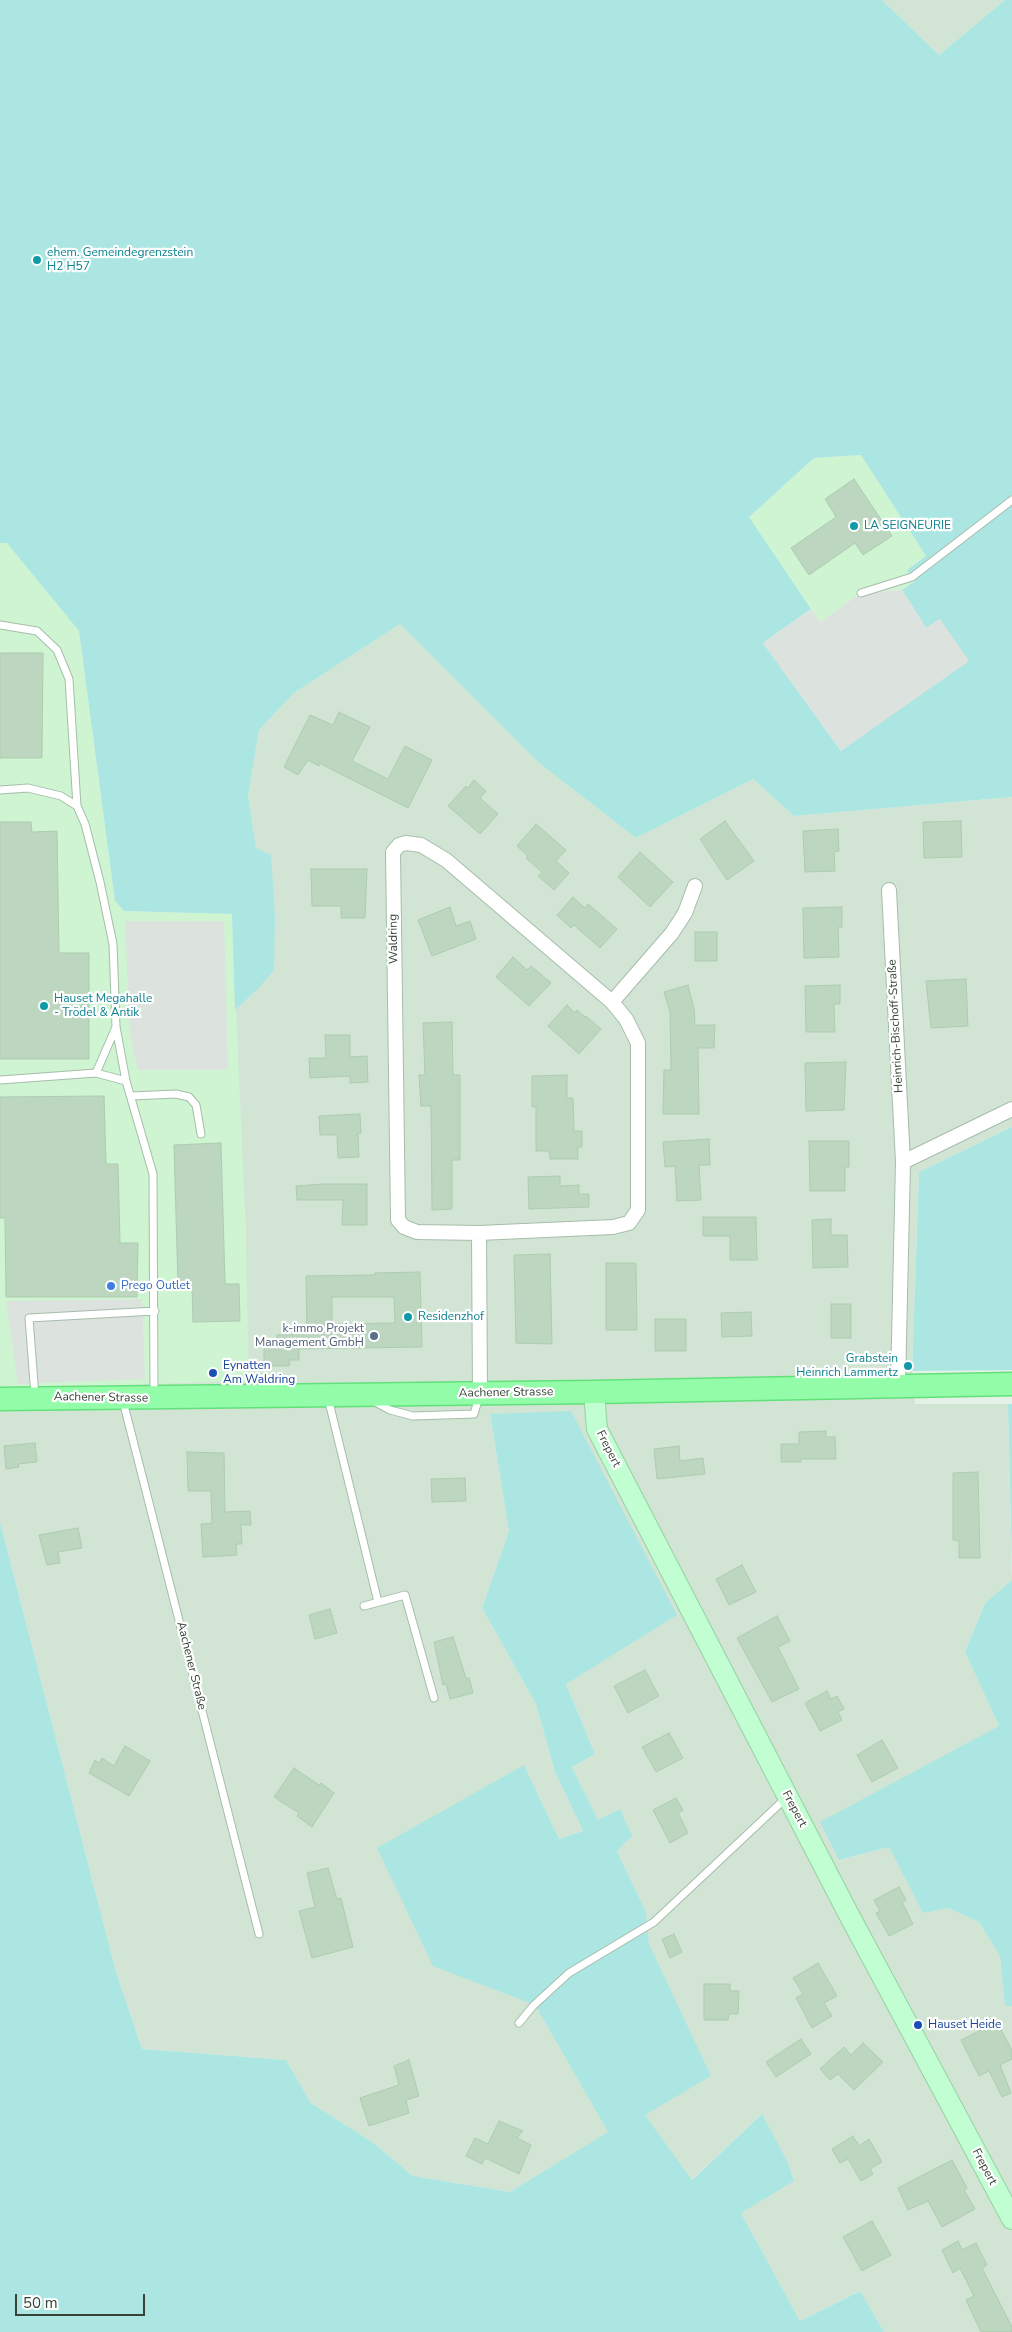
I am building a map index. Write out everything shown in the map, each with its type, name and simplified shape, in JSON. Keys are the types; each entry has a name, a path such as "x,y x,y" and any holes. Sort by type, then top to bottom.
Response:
{"main road":[{"name":"Aachener Strasse","path":"0,1399 35,1397 154,1398 480,1394 1012,1384"}],"street":[{"name":"Waldring","path":"399,845 421,845 446,860 612,1002 626,1018 638,1043 638,1210 629,1223 613,1227 479,1233 417,1232 404,1227 398,1220 393,852 399,845"},
{"path":"612,1002 672,933 685,913 694,886"},
{"name":"Heinrich-Bischoff-Straße","path":"889,890 903,1162 898,1386"},
{"path":"903,1162 1012,1109"},
{"path":"479,1233 480,1394"},
{"name":"Frepert","path":"594,1392 597,1429 787,1797 1012,2219"}],"lane":[{"path":"860,593 912,577 1012,500"},
{"path":"0,625 37,631 57,650 69,679 77,806 85,824 114,944 116,1027 126,1081 153,1174 154,1398"},
{"path":"0,790 28,788 61,796 77,806"},
{"path":"96,1073 116,1027"},
{"path":"0,1080 96,1073 126,1081"},
{"path":"131,1096 176,1094 189,1097 196,1105 201,1134"},
{"path":"35,1397 29,1318 155,1311"},
{"path":"328,1395 378,1602"},
{"name":"Aachener Straße","path":"122,1398 259,1934"},
{"path":"364,1606 405,1595 434,1698"},
{"path":"519,2023 533,2006 569,1973 654,1922 787,1797"}],"shaded area":[{"path":"0,0 882,0 939,55 1005,0 1012,0 1012,797 794,816 753,779 636,838 539,763 400,624 294,693 259,730 248,796 256,848 271,855 275,916 274,970 257,990 235,1010 232,914 124,911 115,901 79,631 7,543 0,543","holes":["861,455 926,556 907,570 915,581 902,590 926,628 940,619 841,751 763,643 811,609 749,517 814,458"]},
{"path":"882,0 1005,0 939,55"},
{"path":"861,455 926,556 907,570 915,581 902,590 861,593 820,622 749,517 814,458"},
{"path":"7,542 79,631 115,901 124,911 232,914 246,1239 249,1381 0,1389 0,543"},
{"path":"902,590 926,628 940,619 969,661 841,751 763,643 811,609 820,622 861,593"},
{"path":"400,624 539,763 636,838 753,779 794,816 1012,797 1012,1127 919,1172 912,1371 915,1404 1008,1404 1012,1580 985,1603 965,1652 999,1726 930,1765 840,1860 889,1847 923,1912 948,1908 979,1922 1000,1956 1005,2005 1012,2006 1012,2332 884,2332 859,2291 800,2321 741,2213 762,2114 691,2180 645,2115 649,1944 646,1912 617,1851 631,1836 620,1809 598,1821 572,1767 595,1754 566,1684 490,1414 509,1531 482,1608 536,1704 555,1772 583,1831 559,1839 524,1765 535,2005 609,2133 510,2192 413,2176 372,2142 311,2103 286,2060 142,2049 116,1972 0,1522 0,1389 246,1239 235,1010 257,990 256,849 248,796 259,730 294,693"},
{"path":"125,921 224,921 228,1070 138,1070 130,1035"},
{"path":"1012,1127 1012,1370 912,1371 919,1172"},
{"path":"142,1299 145,1379 18,1384 6,1301"},
{"path":"1008,1404 1012,1404 1012,1567"},
{"path":"571,1411 677,1615 566,1684 595,1754 572,1767 598,1820 620,1809 632,1836 617,1851 646,1912 649,1944 711,2076 645,2115 692,2180 762,2114 786,2159 794,2181 741,2213 800,2321 860,2291 884,2332 0,2332 0,1522 116,1972 142,2049 286,2060 311,2103 372,2142 413,2176 510,2192 608,2132 535,2005 433,1966 377,1848 524,1765 559,1839 583,1831 555,1772 536,1704 482,1608 509,1531 490,1414"},
{"path":"1012,1580 1012,2006 1005,2006 1000,1956 979,1922 948,1908 923,1913 889,1847 839,1860 820,1822 999,1726 965,1652 985,1603"}],"building":[{"name":"LA SEIGNEURIE","path":"854,479 892,536 863,555 855,543 809,575 791,548 836,517 825,499"},
{"path":"0,653 43,653 42,758 0,758"},
{"path":"339,712 370,727 352,761 388,779 405,746 432,760 408,808 319,763 319,766 308,760 298,775 284,767 310,715 333,725"},
{"path":"474,780 486,791 480,798 498,814 480,834 448,806"},
{"path":"725,821 754,861 727,880 700,839"},
{"path":"961,821 962,857 924,858 923,822"},
{"path":"0,822 31,822 32,832 57,831 59,953 89,953 89,1059 0,1059"},
{"path":"536,824 566,850 556,861 569,873 554,890 538,876 542,872 526,858 528,856 517,846"},
{"path":"838,829 839,851 834,852 835,871 805,872 803,831"},
{"path":"640,852 673,882 650,907 618,877"},
{"path":"311,869 367,869 365,918 341,918 341,906 312,906"},
{"path":"573,897 585,908 588,904 617,929 600,948 574,925 571,928 557,915"},
{"path":"450,907 456,926 470,921 476,939 432,956 418,920"},
{"path":"842,907 842,927 838,927 839,957 804,958 803,908"},
{"path":"695,932 717,932 717,961 695,961"},
{"path":"513,957 527,970 531,966 551,983 529,1006 496,977"},
{"path":"966,979 968,1026 931,1028 926,981"},
{"path":"688,985 694,1009 695,1025 715,1025 714,1048 698,1048 699,1114 663,1114 664,1070 671,1070 670,1012 664,992"},
{"path":"840,985 840,1004 834,1004 835,1032 806,1032 805,986"},
{"path":"567,1005 575,1013 577,1010 586,1016 601,1029 579,1054 548,1026"},
{"path":"452,1022 453,1075 460,1075 460,1160 452,1160 452,1209 432,1210 431,1106 421,1106 419,1075 425,1075 423,1023"},
{"path":"325,1035 350,1035 350,1057 367,1056 368,1082 350,1083 350,1076 310,1078 309,1058 326,1058"},
{"path":"846,1062 844,1110 806,1111 805,1063"},
{"path":"567,1075 567,1098 573,1098 574,1131 582,1131 582,1147 578,1147 578,1159 550,1159 549,1151 536,1151 536,1107 532,1107 532,1076"},
{"path":"104,1096 106,1164 118,1164 120,1243 138,1243 137,1297 6,1297 5,1218 0,1218 0,1097"},
{"path":"360,1114 361,1133 358,1134 359,1157 338,1158 337,1135 320,1135 319,1116"},
{"path":"709,1139 710,1165 699,1165 701,1200 677,1201 675,1166 665,1167 663,1142"},
{"path":"809,1141 849,1141 849,1167 845,1167 845,1191 810,1191"},
{"path":"221,1143 225,1284 239,1284 240,1321 193,1322 192,1285 178,1285 174,1145"},
{"path":"560,1176 560,1186 579,1185 579,1194 589,1194 589,1207 529,1209 528,1177"},
{"path":"367,1184 367,1225 342,1225 343,1200 297,1200 296,1186"},
{"path":"703,1217 756,1217 757,1260 730,1260 730,1236 703,1236"},
{"path":"831,1219 831,1235 847,1235 848,1267 813,1268 812,1220"},
{"path":"550,1254 552,1344 516,1343 514,1255"},
{"path":"606,1263 636,1263 637,1330 606,1330"},
{"name":"Residenzhof","path":"420,1272 422,1347 299,1349 299,1360 290,1360 289,1366 264,1366 264,1346 276,1346 277,1335 307,1334 306,1276 375,1275 375,1273","holes":["332,1297 394,1297 395,1323 332,1324"]},
{"path":"831,1304 851,1304 851,1338 831,1338"},
{"path":"751,1312 752,1336 722,1337 721,1313"},
{"path":"655,1319 686,1319 686,1351 655,1351"},
{"path":"826,1431 826,1437 835,1437 836,1459 801,1459 801,1462 781,1462 781,1444 799,1444 799,1432"},
{"path":"35,1443 37,1462 18,1464 19,1467 6,1469 4,1446"},
{"path":"679,1446 680,1461 703,1458 705,1474 657,1479 654,1449"},
{"path":"187,1452 224,1453 225,1512 250,1511 251,1525 241,1525 242,1544 236,1544 237,1555 203,1557 201,1524 212,1523 211,1491 188,1491"},
{"path":"978,1472 980,1558 959,1558 959,1541 953,1540 953,1473"},
{"path":"465,1478 466,1501 432,1502 431,1479"},
{"path":"78,1528 82,1548 58,1552 60,1563 47,1565 39,1535"},
{"path":"742,1565 756,1592 729,1605 716,1579"},
{"path":"330,1609 337,1633 315,1639 309,1615"},
{"path":"777,1616 790,1641 778,1647 799,1689 772,1702 737,1638"},
{"path":"453,1637 466,1678 469,1678 473,1693 450,1699 446,1684 443,1685 434,1642"},
{"path":"645,1670 659,1696 628,1713 614,1686"},
{"path":"827,1691 831,1699 837,1696 844,1709 838,1712 842,1720 820,1731 805,1703"},
{"path":"669,1733 683,1758 656,1772 642,1747"},
{"path":"882,1740 898,1768 872,1782 857,1755"},
{"path":"125,1746 150,1761 129,1796 89,1773 95,1760 99,1763 102,1758 114,1766"},
{"path":"294,1768 319,1785 321,1783 334,1793 312,1827 297,1816 299,1813 274,1797"},
{"path":"676,1798 683,1810 678,1813 688,1833 670,1843 653,1810"},
{"path":"328,1868 337,1899 341,1898 353,1947 312,1958 299,1911 315,1907 307,1873"},
{"path":"899,1887 906,1900 902,1902 913,1924 889,1936 876,1913 880,1911 874,1900"},
{"path":"674,1934 682,1952 670,1958 662,1939"},
{"path":"818,1963 837,1996 824,2003 832,2016 812,2028 796,1998 803,1994 793,1978"},
{"path":"704,1984 730,1984 730,1991 739,1991 738,2014 729,2014 728,2020 704,2020"},
{"path":"997,2022 1012,2050 1012,2059 1000,2065 1011,2093 1002,2097 989,2071 979,2076 961,2040"},
{"path":"801,2039 811,2054 776,2077 766,2062"},
{"path":"863,2043 883,2062 854,2090 838,2074 830,2080 820,2069 844,2047 851,2055"},
{"path":"409,2060 419,2096 406,2100 409,2113 369,2126 360,2098 399,2085 394,2066"},
{"path":"499,2121 523,2131 517,2138 531,2145 519,2174 485,2158 482,2164 466,2156 475,2138 488,2144"},
{"path":"853,2136 859,2146 869,2139 882,2162 870,2169 873,2174 861,2181 848,2159 840,2163 832,2149"},
{"path":"952,2160 967,2188 964,2190 975,2209 942,2227 928,2201 908,2210 898,2188"},
{"path":"872,2221 891,2255 862,2271 843,2237"},
{"path":"958,2241 962,2250 976,2243 987,2265 982,2268 1012,2327 1012,2332 981,2332 966,2300 974,2296 960,2268 953,2273 942,2250"}],"place":[{"name":"ehem. Gemeindegrenzstein H2 H57","path":"37,260"},
{"name":"LA SEIGNEURIE","path":"854,526"},
{"name":"Hauset Megahalle - Trödel & Antik","path":"44,1006"},
{"name":"Prego Outlet","path":"111,1286"},
{"name":"Residenzhof","path":"408,1317"},
{"name":"k-immo Projekt Management GmbH","path":"374,1336"},
{"name":"Grabstein Heinrich Lammertz","path":"908,1366"},
{"name":"Eynatten Am Waldring","path":"213,1373"},
{"name":"Hauset Heide","path":"918,2025"}]}
